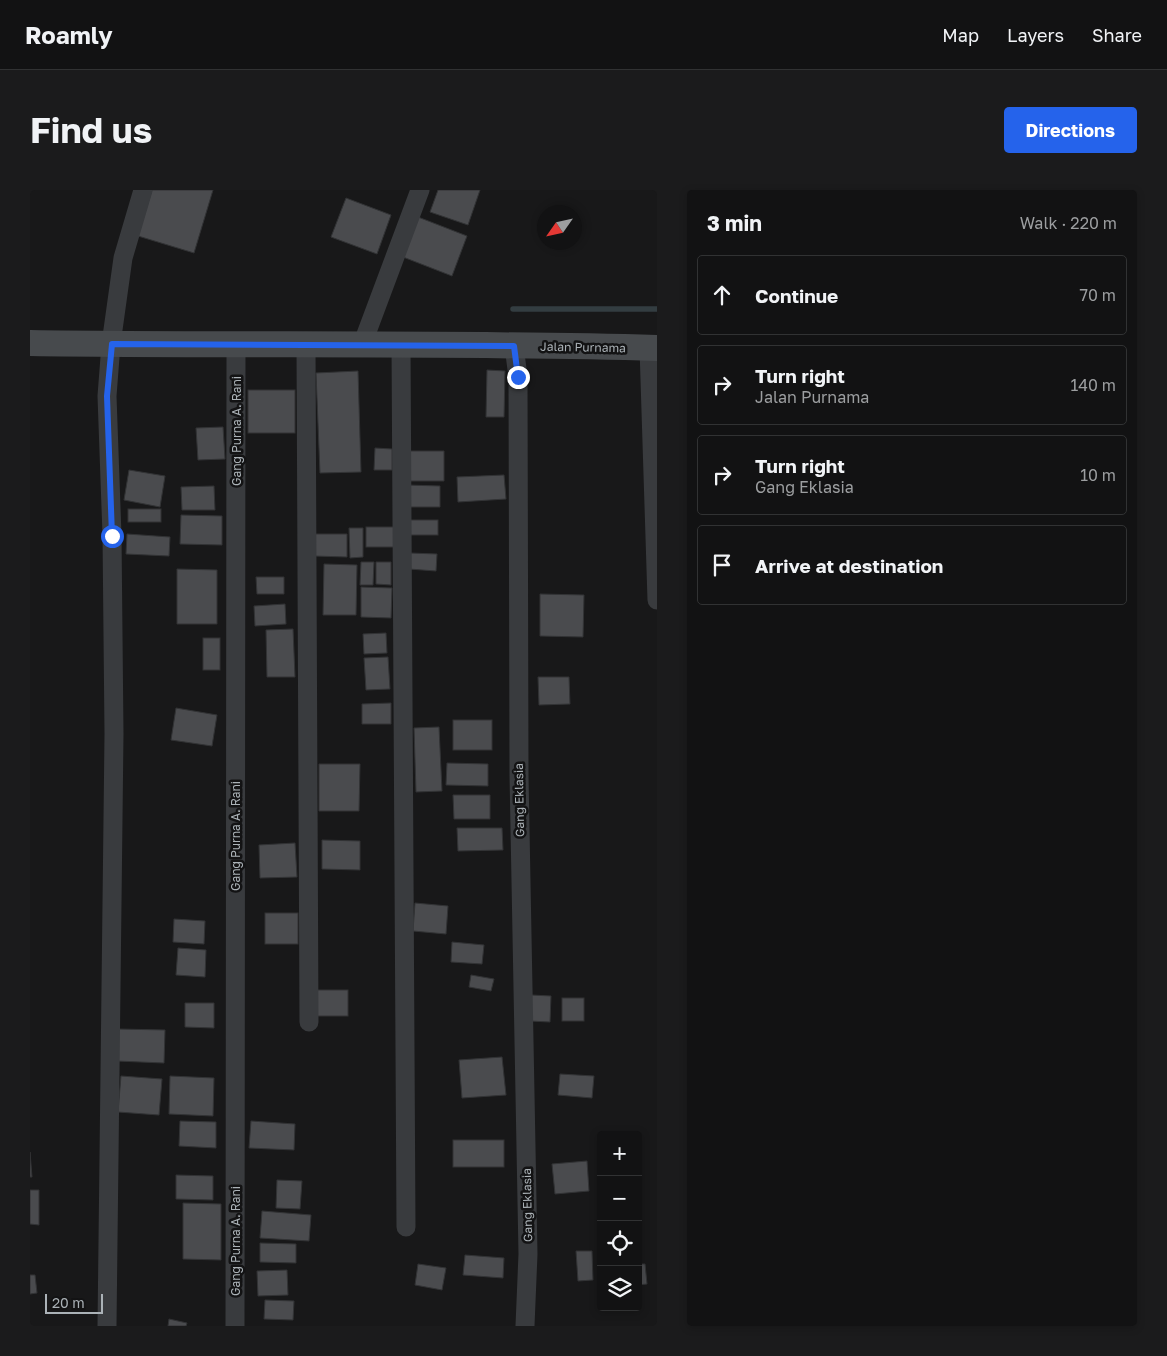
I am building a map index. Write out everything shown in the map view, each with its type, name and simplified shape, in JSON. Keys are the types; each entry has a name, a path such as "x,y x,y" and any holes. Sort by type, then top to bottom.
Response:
{"street":[{"path":"107,1326 114,724 112,536 107,396 124,258 143,190"},
{"path":"362,345 420,190"},
{"name":"Jalan Purnama","path":"30,343 236,346 401,344 653,348"},
{"path":"401,344 406,1227"},
{"name":"Gang Purna A. Rani","path":"235,1326 236,346"},
{"path":"306,346 309,1022"},
{"name":"Gang Eklasia","path":"514,346 518,377 519,775 528,1254 525,1326"},
{"path":"653,348 657,600"}],"building":[{"path":"152,190 213,190 194,253 138,236"},
{"path":"438,190 480,190 468,225 430,212"},
{"path":"346,198 391,215 377,254 331,237"},
{"path":"418,217 467,236 452,276 403,257"},
{"path":"487,370 505,371 504,417 486,417"},
{"path":"358,371 361,472 320,473 316,373"},
{"path":"248,390 295,390 295,433 248,433"},
{"path":"223,427 225,459 198,460 196,428"},
{"path":"375,448 392,449 392,470 374,470"},
{"path":"407,451 444,451 444,481 408,481"},
{"path":"129,470 165,476 160,507 124,500"},
{"path":"504,475 506,499 458,502 457,477"},
{"path":"406,485 440,486 440,507 405,507"},
{"path":"214,486 215,510 182,510 181,487"},
{"path":"128,509 161,509 161,522 128,522"},
{"path":"181,515 222,516 222,545 180,544"},
{"path":"406,520 438,520 438,535 406,535"},
{"path":"366,527 397,527 397,547 366,547"},
{"path":"349,528 363,528 363,557 350,558"},
{"path":"127,534 170,537 169,556 126,554"},
{"path":"314,534 347,534 347,557 314,556"},
{"path":"410,553 437,554 436,571 409,569"},
{"path":"361,562 374,562 373,585 360,585"},
{"path":"376,562 391,562 391,585 376,584"},
{"path":"324,564 357,565 356,615 323,615"},
{"path":"177,569 217,570 217,624 177,624"},
{"path":"256,577 284,577 284,594 257,594"},
{"path":"361,587 392,588 391,618 361,617"},
{"path":"540,594 584,595 583,637 540,636"},
{"path":"285,604 286,624 255,626 254,606"},
{"path":"293,629 295,677 267,677 266,630"},
{"path":"386,633 387,653 364,654 363,634"},
{"path":"203,638 220,638 220,670 203,670"},
{"path":"388,657 390,689 366,690 364,658"},
{"path":"538,677 569,677 570,704 539,705"},
{"path":"391,703 391,724 362,724 362,704"},
{"path":"176,708 217,715 212,746 171,740"},
{"path":"453,720 492,720 492,750 453,750"},
{"path":"439,727 442,791 416,792 414,728"},
{"path":"447,763 488,764 488,786 446,785"},
{"path":"319,764 360,764 359,811 319,811"},
{"path":"453,795 490,795 490,819 454,819"},
{"path":"457,828 502,828 503,850 458,851"},
{"path":"322,840 360,841 360,870 322,869"},
{"path":"295,843 297,877 260,878 259,845"},
{"path":"415,903 448,906 446,934 413,931"},
{"path":"265,913 298,913 298,944 265,944"},
{"path":"174,919 205,921 204,944 173,942"},
{"path":"452,942 484,945 482,964 451,962"},
{"path":"178,948 206,950 205,977 176,975"},
{"path":"471,975 494,979 491,991 469,987"},
{"path":"313,990 348,990 348,1016 313,1016"},
{"path":"531,995 551,996 550,1022 530,1021"},
{"path":"562,998 584,998 584,1021 562,1021"},
{"path":"185,1003 214,1003 214,1028 185,1027"},
{"path":"118,1029 165,1030 164,1063 117,1061"},
{"path":"502,1057 506,1095 462,1098 459,1060"},
{"path":"560,1074 594,1076 592,1098 558,1095"},
{"path":"121,1076 162,1079 159,1115 118,1112"},
{"path":"170,1076 214,1078 213,1116 169,1114"},
{"path":"180,1121 216,1122 216,1148 179,1146"},
{"path":"251,1121 295,1124 294,1150 249,1148"},
{"path":"453,1140 504,1140 504,1167 453,1167"},
{"path":"30,1152 32,1177 30,1177"},
{"path":"587,1161 589,1191 555,1194 552,1164"},
{"path":"176,1175 213,1176 213,1200 176,1199"},
{"path":"277,1180 302,1181 300,1209 276,1208"},
{"path":"30,1190 39,1190 39,1225 30,1224"},
{"path":"183,1203 221,1204 221,1260 183,1259"},
{"path":"262,1211 311,1215 309,1241 260,1238"},
{"path":"260,1243 296,1244 296,1263 260,1262"},
{"path":"576,1251 592,1251 593,1280 578,1281"},
{"path":"465,1255 504,1258 503,1278 463,1275"},
{"path":"418,1264 446,1268 442,1290 415,1285"},
{"path":"642,1264 645,1264 647,1284 642,1285"},
{"path":"287,1270 288,1295 258,1296 257,1271"},
{"path":"30,1275 35,1275 37,1293 30,1294"},
{"path":"265,1300 294,1301 293,1320 264,1319"},
{"path":"169,1319 187,1323 186,1326 168,1326"}],"waterway":[{"path":"513,309 657,309"}],"route":[{"path":"112,536 107,433 107,396 112,344 514,346 518,377"}]}
